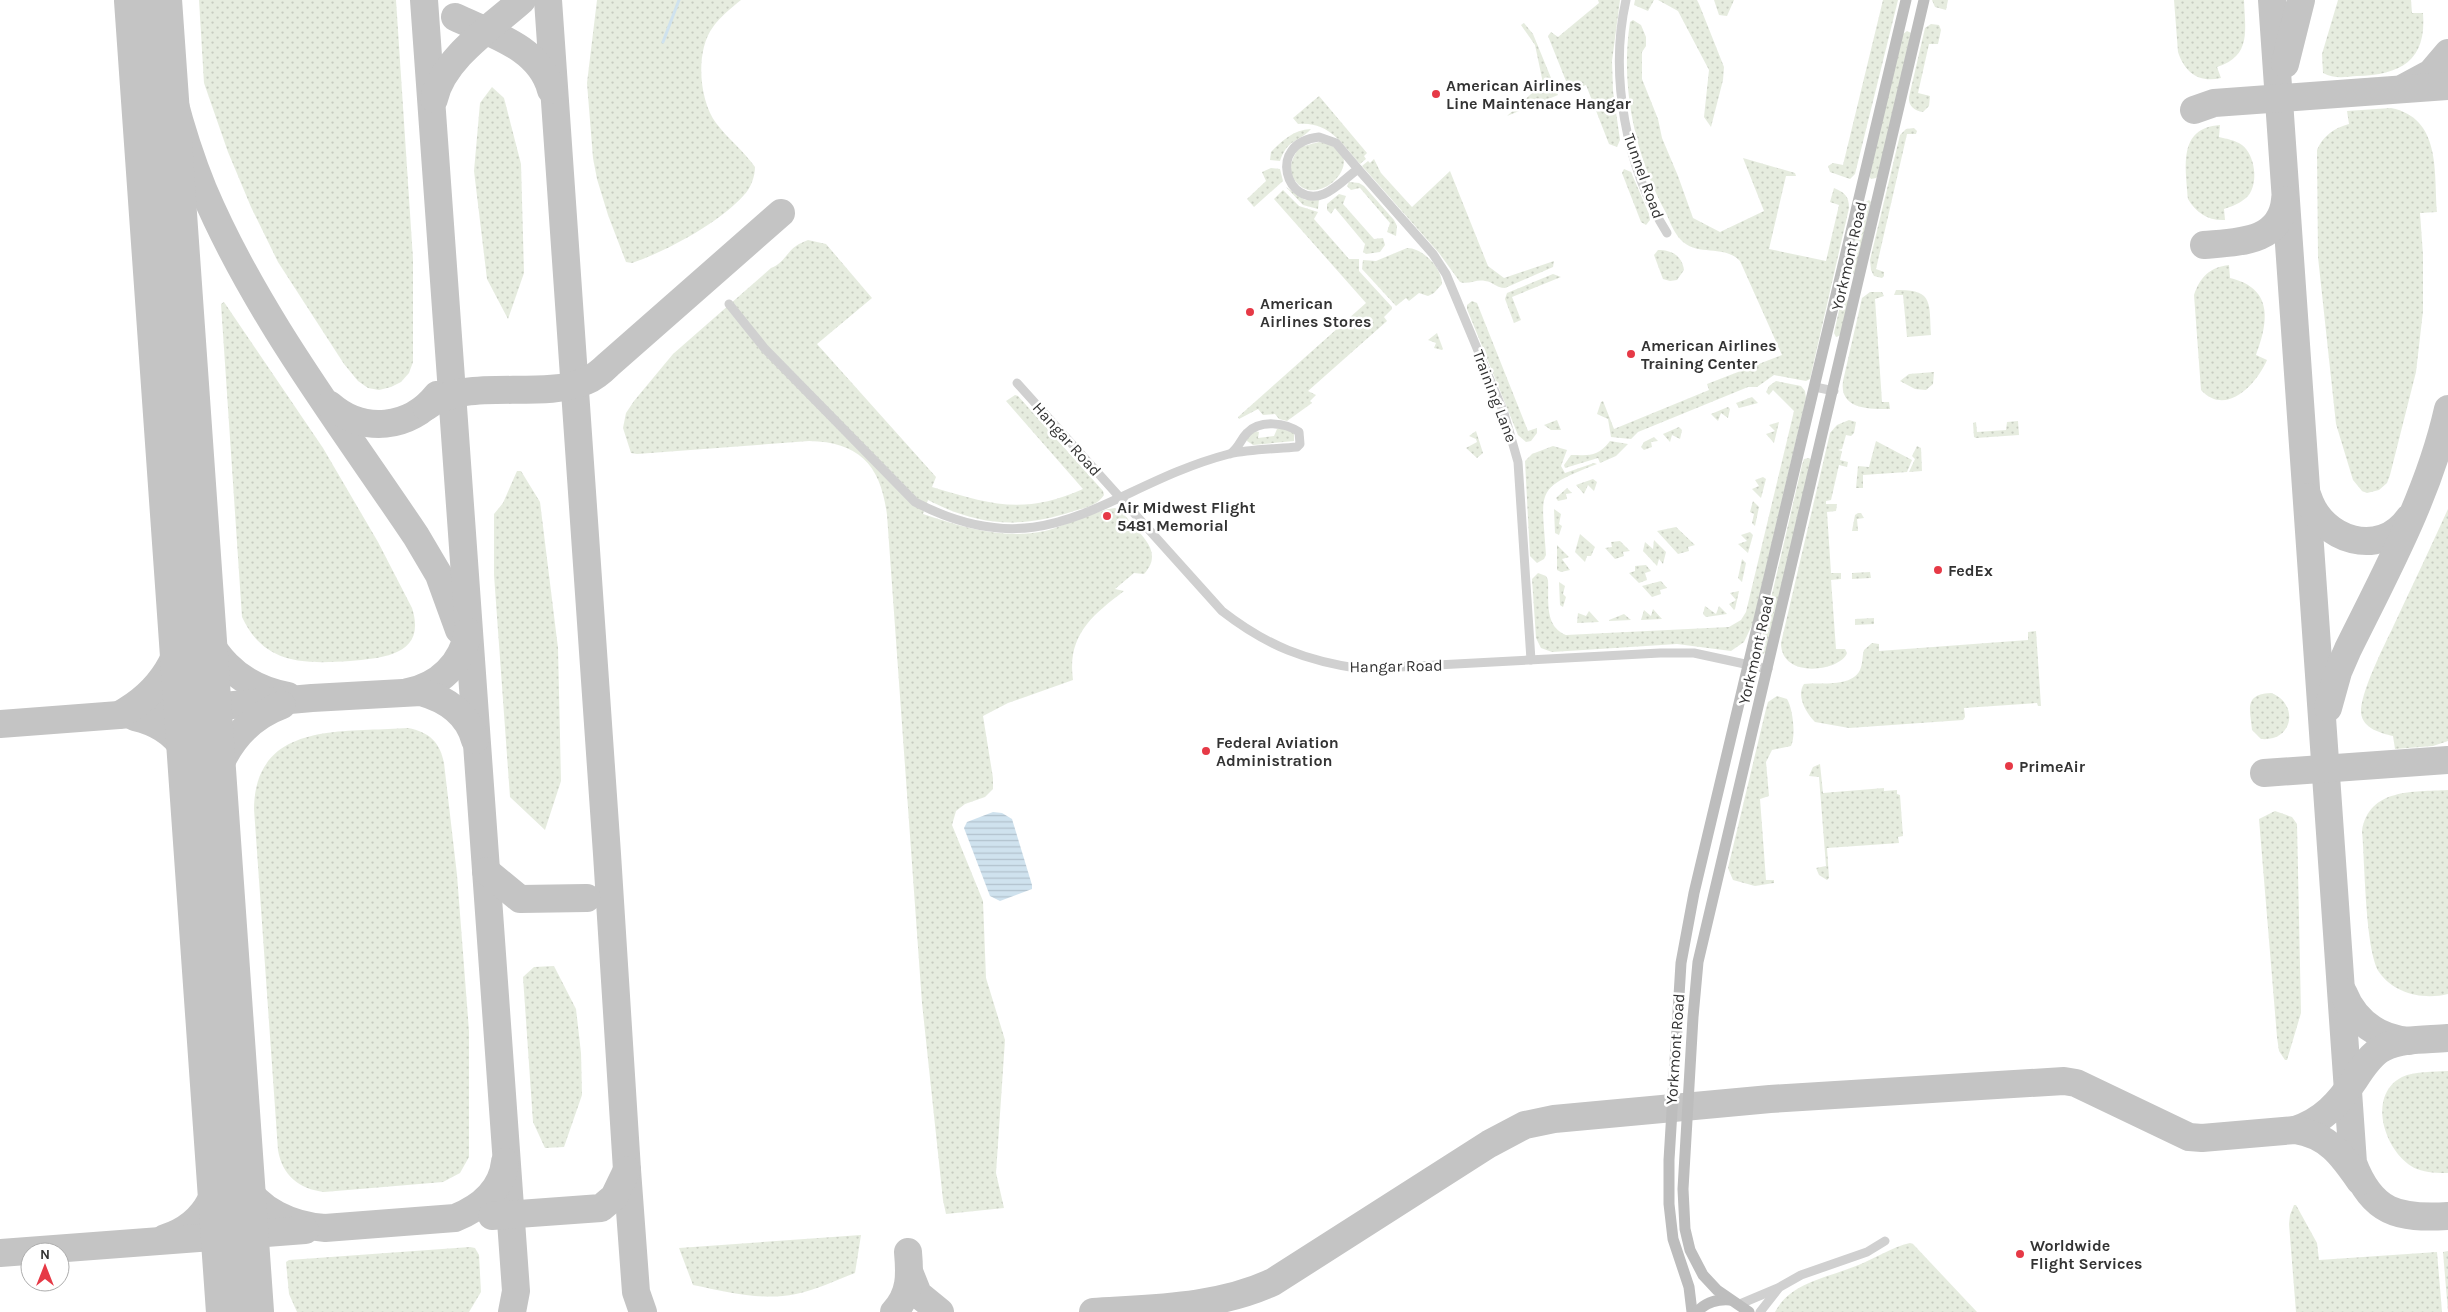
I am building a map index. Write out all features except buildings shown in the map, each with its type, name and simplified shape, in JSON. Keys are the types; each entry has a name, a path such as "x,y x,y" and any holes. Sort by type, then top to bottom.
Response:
{"street":[{"name":"Tunnel Road","path":"1626,0 1620,34 1619,59 1626,128 1644,183 1667,233"},
{"name":"Yorkmont Road","path":"1749,1312 1702,1275 1690,1250 1685,1229 1683,1189 1698,962 1859,285 1924,0"},
{"name":"Yorkmont Road","path":"1692,1312 1689,1287 1673,1239 1669,1204 1669,1160 1681,963 1694,892 1750,664 1905,4"},
{"path":"1905,4 1922,12"},
{"name":"Training Lane","path":"1358,169 1330,191 1322,195 1312,196 1302,193 1292,186 1287,177 1286,167 1288,156 1300,141 1319,136 1336,143 1433,254 1446,274 1504,412 1518,462 1531,660"},
{"path":"1861,190 1879,194"},
{"path":"1839,282 1859,285"},
{"path":"729,304 765,349 915,502 935,512 980,526 1022,530 1059,523 1120,499 1180,471 1230,454 1297,447 1300,444 1299,432 1282,424 1258,427 1247,433 1237,449 1230,454"},
{"name":"Hangar Road","path":"1017,383 1222,611 1245,629 1294,654 1322,663 1362,669 1694,653 1768,669"},
{"path":"1815,387 1834,391"},
{"path":"1697,1312 1708,1303 1719,1300 1735,1302 1778,1288 1801,1275 1868,1252 1885,1242"},
{"path":"1760,1312 1778,1288"}],"shaded area":[{"path":"199,0 396,0 413,259 413,362 409,373 401,382 379,390 368,388 358,381 344,364 278,262 251,207 228,152 204,83"},
{"path":"597,0 741,0 719,20 707,37 703,49 701,75 710,113 721,129 755,167 752,182 749,189 733,205 707,226 676,244 632,263 626,262 608,215 593,158 587,83"},
{"path":"1598,0 1620,0 1612,61 1613,91 1620,140 1617,147 1609,144 1586,85 1570,91 1548,36 1551,32 1558,37 1599,3"},
{"path":"1635,0 1654,0 1648,11 1634,5"},
{"path":"1658,0 1697,0 1699,4 1724,67 1723,80 1711,127 1704,117 1709,70 1678,11"},
{"path":"1714,0 1734,0 1727,16 1719,15"},
{"path":"1883,0 1898,0 1855,174 1850,179 1830,172 1828,166 1833,163 1843,165"},
{"path":"1932,0 1948,0 1946,10 1935,7"},
{"path":"2174,0 2244,0 2244,41 2236,56 2217,67 2221,78 2200,78 2185,66 2178,52"},
{"path":"2338,0 2411,0 2412,13 2423,13 2423,29 2415,54 2408,62 2398,68 2372,75 2340,77 2323,73 2322,54"},
{"path":"1633,20 1641,25 1646,37 1646,46 1642,52 1642,79 1658,119 1662,138 1693,218 1720,232 1764,211 1743,158 1795,173 1796,176 1786,176 1769,249 1826,261 1839,205 1830,202 1834,188 1846,195 1849,208 1810,379 1806,381 1774,375 1757,387 1748,387 1638,432 1631,439 1611,437 1608,419 1597,414 1601,402 1603,401 1614,429 1709,390 1707,384 1782,355 1740,261 1726,253 1687,245 1676,234 1655,191 1638,144 1629,96 1627,46 1630,22"},
{"path":"1524,23 1533,34 1558,95 1507,116 1543,83 1535,45 1521,25"},
{"path":"1931,24 1939,25 1941,30 1938,44 1929,44 1918,93 1930,96 1929,106 1923,112 1913,108 1909,97 1925,28"},
{"path":"1907,31 1911,33 1878,175 1876,178 1871,179 1869,176 1903,34"},
{"path":"492,87 504,98 521,164 524,273 508,319 487,279 474,171 480,103"},
{"path":"1319,96 1367,153 1364,156 1366,159 1360,164 1334,135 1318,126 1298,124 1293,118"},
{"path":"2391,108 2407,114 2419,123 2427,134 2432,148 2437,212 2420,213 2423,255 2423,311 2416,372 2387,483 2379,490 2367,493 2362,491 2353,480 2336,424 2318,257 2317,150 2330,133 2349,124 2347,111"},
{"path":"2220,125 2219,137 2242,145 2250,155 2254,169 2254,184 2248,196 2243,201 2224,209 2225,220 2208,217 2195,208 2188,199 2186,175 2187,152 2190,142 2197,133 2206,128"},
{"path":"1914,128 1917,131 1916,134 1907,134 1876,269 1884,272 1882,278 1874,276 1870,260 1900,135 1906,129"},
{"path":"1311,129 1286,148 1280,161 1270,160 1271,152 1284,140 1299,131"},
{"path":"1319,142 1336,148 1343,157 1343,167 1337,178 1328,186 1316,190 1304,188 1292,175 1292,162 1300,147"},
{"path":"1374,159 1381,173 1412,207 1450,171 1488,266 1504,278 1554,261 1553,267 1505,288 1485,281 1460,282 1439,253 1362,166"},
{"path":"1271,168 1280,169 1283,181 1254,207 1247,199 1266,181 1262,172"},
{"path":"1624,169 1631,172 1649,214 1650,220 1646,225 1641,222 1622,173"},
{"path":"1349,182 1359,183 1364,186 1394,220 1397,226 1396,236 1387,232 1390,223 1360,188 1351,190 1347,186"},
{"path":"1286,187 1305,200 1319,199 1318,209 1303,205"},
{"path":"1283,190 1299,206 1318,212 1314,219 1349,259 1359,259 1359,271 1392,309 1384,317 1387,321 1308,391 1316,395 1310,401 1312,403 1287,421 1279,419 1275,414 1263,415 1258,409 1239,419 1238,417 1366,303 1274,199"},
{"path":"1339,194 1346,196 1343,204 1374,239 1383,238 1385,245 1380,252 1366,254 1363,252 1365,244 1335,208 1331,214 1327,210 1327,204"},
{"path":"1869,200 1871,202 1855,274 1850,275 1847,271 1864,203"},
{"path":"808,240 826,244 872,298 817,344 936,477 932,487 973,499 1025,505 1062,497 1083,489 1006,401 1015,395 1018,396 1103,491 1104,495 1095,504 1035,521 999,522 982,520 946,509 928,500 923,514 983,531 1014,534 1045,531 1115,508 1124,515 1147,542 1152,554 1152,560 1144,574 1134,573 1115,589 1124,591 1101,609 1084,628 1074,651 1072,665 1073,680 1008,703 983,716 993,789 985,797 965,804 956,811 952,825 983,901 986,978 1005,1040 996,1173 1004,1208 946,1214 943,1200 922,1003 887,515 884,498 873,470 855,452 827,442 809,441 631,453 623,428 626,413 634,401 673,354 793,249"},
{"path":"1407,248 1419,251 1430,260 1439,272 1442,284 1434,293 1428,296 1419,293 1409,301 1406,298 1396,306 1362,269 1363,260 1376,261"},
{"path":"1658,250 1668,251 1676,255 1681,261 1684,270 1677,280 1663,279 1654,255"},
{"path":"2229,265 2230,278 2254,289 2261,298 2265,318 2256,355 2267,360 2256,379 2248,388 2230,399 2220,400 2211,397 2201,390 2194,295 2199,283 2207,274 2216,268"},
{"path":"1553,274 1561,277 1512,297 1521,320 1514,323 1505,299 1507,293"},
{"path":"1896,290 1917,292 1927,300 1931,335 1907,337 1903,295 1894,295"},
{"path":"1870,292 1882,292 1884,296 1875,299 1882,402 1889,402 1890,409 1858,406 1846,398 1843,391 1843,381 1862,298"},
{"path":"1846,298 1848,301 1841,335 1836,337 1834,333 1841,301"},
{"path":"1472,301 1477,303 1528,431 1537,428 1537,433 1531,441 1526,442 1518,435 1467,309 1467,305"},
{"path":"224,302 323,448 378,542 412,608 415,624 413,636 408,645 399,651 376,658 350,661 317,662 287,658 274,653 262,645 251,633 242,617 221,304"},
{"path":"1437,333 1442,350 1434,348 1436,343 1428,340"},
{"path":"1934,372 1933,384 1926,390 1915,389 1900,381 1909,374"},
{"path":"1776,381 1801,386 1805,391 1806,398 1753,623 1744,642 1731,651 1677,644 1552,652 1541,648 1536,638 1532,579 1538,573 1546,576 1548,580 1549,612 1554,626 1566,635 1729,627 1741,620 1746,612 1794,411 1773,390 1769,395 1766,392 1769,386"},
{"path":"1752,397 1758,403 1739,408 1736,403"},
{"path":"1728,407 1730,409 1728,418 1721,413 1718,421 1711,414"},
{"path":"1557,420 1561,430 1551,430 1544,425"},
{"path":"1849,420 1856,422 1854,433 1851,436 1846,435 1842,449 1838,450 1842,451 1840,460 1848,462 1847,467 1839,465 1831,500 1826,501 1826,504 1837,504 1836,511 1827,512 1831,573 1841,573 1841,579 1831,580 1836,649 1845,649 1847,653 1834,664 1823,668 1800,667 1790,663 1784,655 1781,643 1830,433 1837,425"},
{"path":"2018,421 2019,435 1974,437 1973,423 1976,422 1977,432 2006,430 2007,422"},
{"path":"1779,422 1774,443 1766,434 1775,431 1769,425"},
{"path":"1679,427 1682,430 1680,439 1672,435 1670,442 1663,434"},
{"path":"1277,429 1285,429 1294,433 1294,441 1253,445 1247,441 1247,438 1255,431 1259,432 1258,438 1274,436"},
{"path":"1476,431 1483,453 1477,458 1466,448 1477,442 1476,439 1469,436"},
{"path":"1654,437 1658,441 1651,442 1652,447 1644,450 1641,447 1644,442"},
{"path":"1610,441 1628,444 1616,456 1600,463 1598,458 1565,468 1564,465 1571,455 1596,453"},
{"path":"1876,441 1912,460 1907,472 1863,475 1863,488 1856,488 1858,466 1869,467"},
{"path":"1553,446 1567,450 1561,466 1565,473 1594,463 1597,464 1561,480 1546,494 1543,517 1546,555 1544,559 1537,563 1530,556 1525,461 1532,454"},
{"path":"1917,446 1921,448 1922,471 1909,472 1915,459 1912,456"},
{"path":"1809,458 1811,460 1766,652 1761,656 1760,646 1802,465 1804,459"},
{"path":"517,471 521,471 540,502 558,648 561,781 545,830 510,797 494,575 494,514 503,503"},
{"path":"1763,477 1766,479 1761,498 1752,489 1759,486 1755,480"},
{"path":"1593,479 1597,482 1594,491 1588,485 1584,494 1576,485"},
{"path":"1567,488 1572,493 1566,494 1567,499 1558,501 1556,498"},
{"path":"1753,501 1759,507 1755,526 1752,523 1754,514 1750,512"},
{"path":"1554,509 1561,514 1559,524 1562,526 1559,535 1555,533"},
{"path":"2448,509 2448,741 2433,746 2395,749 2393,736 2369,727 2362,718 2364,694 2379,657"},
{"path":"1861,513 1864,518 1857,519 1858,531 1852,531 1855,515"},
{"path":"1676,527 1695,545 1688,547 1689,551 1678,554 1657,531"},
{"path":"1750,532 1753,535 1748,553 1738,544 1747,541 1741,535"},
{"path":"1580,534 1595,547 1591,556 1587,556 1585,562 1575,552"},
{"path":"1654,540 1666,552 1663,564 1659,559 1657,566 1643,551 1645,542 1653,549"},
{"path":"1620,541 1630,551 1623,552 1624,556 1615,559 1605,548 1612,547 1611,542"},
{"path":"1557,545 1569,557 1562,559 1570,570 1561,572 1557,570"},
{"path":"1742,559 1746,563 1742,582 1738,578"},
{"path":"1646,565 1651,571 1645,573 1647,580 1639,583 1629,573 1635,571 1635,566"},
{"path":"1870,572 1871,578 1852,579 1852,573"},
{"path":"1661,581 1667,588 1660,590 1661,594 1652,597 1642,586"},
{"path":"1559,582 1565,586 1563,594 1566,597 1563,607 1560,605"},
{"path":"1739,591 1734,610 1729,604 1736,600 1730,593"},
{"path":"1705,606 1716,614 1719,606 1727,614 1706,617 1703,614"},
{"path":"1653,609 1662,619 1641,620 1644,610 1651,616"},
{"path":"1589,611 1599,622 1577,623 1578,613 1586,616"},
{"path":"1624,614 1631,620 1609,621 1609,620"},
{"path":"1874,618 1874,624 1855,625 1855,619"},
{"path":"2036,631 2041,706 2038,706 2037,703 1964,708 1965,717 1963,720 1849,728 1815,722 1803,704 1801,694 1804,684 1835,683 1850,680 1860,670 1864,650 1872,643 1879,644 1879,651 2028,640 2028,632"},
{"path":"2271,693 2280,698 2286,705 2289,721 2286,728 2280,734 2272,738 2261,739 2252,730 2251,704 2256,696"},
{"path":"1777,696 1787,699 1789,703 1793,722 1793,742 1791,746 1772,750 1766,762 1769,796 1760,799 1766,880 1774,880 1774,883 1755,886 1733,880 1728,868 1766,709 1768,702"},
{"path":"408,728 428,735 440,749 444,763 457,875 469,1031 469,1157 460,1173 443,1182 324,1192 307,1188 293,1179 283,1167 278,1150 254,809 258,780 269,760 286,746 307,737 331,732"},
{"path":"1820,764 1823,793 1884,788 1884,791 1897,790 1897,794 1900,795 1903,836 1898,837 1899,843 1827,848 1829,878 1827,880 1819,875 1816,868 1826,866 1819,777 1809,776 1813,767"},
{"path":"2448,790 2448,994 2429,996 2410,994 2385,980 2374,961 2366,904 2362,831 2366,817 2373,807 2383,800 2394,795 2407,793"},
{"path":"2275,811 2292,817 2297,824 2301,1013 2287,1060 2279,1051 2277,1037 2259,819"},
{"path":"554,966 576,1009 581,1053 582,1095 564,1147 545,1148 533,1122 523,977 534,967"},
{"path":"2448,1071 2448,1173 2436,1173 2417,1169 2396,1152 2389,1139 2382,1111 2384,1098 2391,1086 2402,1077 2419,1073"},
{"path":"2294,1205 2296,1205 2317,1243 2319,1260 2437,1252 2442,1312 2296,1312 2289,1224"},
{"path":"861,1235 855,1273 811,1290 770,1297 744,1295 693,1285 679,1248"},
{"path":"1910,1243 1977,1312 1775,1312 1790,1294 1800,1287"},
{"path":"475,1248 479,1255 481,1292 469,1312 297,1312 289,1294 286,1262 289,1260"},
{"path":"2448,1251 2448,1312 2443,1252"}],"water":[{"path":"993,812 1002,813 1012,819 1032,885 1032,889 1000,901 990,896 964,828 967,822"}],"waterway":[{"path":"663,42 679,0"}],"taxiway":[{"path":"152,0 167,72 186,143 203,189 224,235 248,280 301,367 416,536 439,575 459,630"},
{"path":"424,0 516,1291 512,1312"},
{"path":"434,99 439,84 447,70 458,57 483,32 522,0"},
{"path":"548,0 627,1170 636,1292 643,1312"},
{"path":"2272,0 2353,1163 2360,1180 2378,1203 2401,1214 2430,1217 2448,1216"},
{"path":"2285,64 2301,0"},
{"path":"455,17 498,36 525,52 545,75 551,90"},
{"path":"2405,87 2431,73 2448,53"},
{"path":"2194,110 2214,103 2448,86"},
{"path":"2204,245 2243,241 2255,238 2266,232 2275,225 2282,214 2285,200"},
{"path":"426,407 442,398 461,393 482,390 568,387 586,381 595,376 781,213"},
{"path":"330,405 343,414 357,420 371,424 386,424 414,415 437,395"},
{"path":"2328,708 2338,672 2348,649 2418,502 2430,472 2448,409"},
{"path":"2308,497 2315,512 2326,525 2338,534 2353,539 2368,541 2383,538 2397,531 2409,518"},
{"path":"190,605 207,638 227,665 253,684 288,696"},
{"path":"0,724 119,715 135,706 148,695 167,671 181,642 191,609"},
{"path":"408,692 430,685 447,672 460,654 468,632"},
{"path":"119,715 312,698 421,692 439,699 455,709 467,723 475,740"},
{"path":"205,818 213,783 228,750 250,724 265,713 282,705"},
{"path":"135,717 166,730 177,740 191,763 203,809"},
{"path":"2264,773 2448,760"},
{"path":"486,871 520,899 587,898"},
{"path":"2343,992 2354,1012 2368,1027 2387,1036 2409,1041"},
{"path":"2295,1130 2314,1122 2330,1110 2343,1096 2367,1062 2383,1048 2399,1042 2448,1038"},
{"path":"1093,1312 1162,1308 1207,1302 1252,1291 1273,1282 1489,1144 1525,1125 1554,1119 1770,1099 2064,1081 2076,1083 2189,1137 2202,1138 2295,1130 2317,1136 2340,1155 2360,1181"},
{"path":"227,1120 236,1166 249,1191 266,1208 277,1215 313,1227 325,1228 455,1218 473,1209 488,1197 499,1181 505,1162"},
{"path":"165,1238 194,1223 211,1200 220,1173 225,1142"},
{"path":"492,1216 601,1208 614,1197 627,1170"},
{"path":"0,1253 305,1230"},
{"path":"894,1312 904,1298 908,1284 908,1252"},
{"path":"910,1274 918,1294 940,1312"},
{"path":"239,1290 249,1312"}],"runway":[{"path":"148,0 240,1312"}],"place":[{"name":"American Airlines Line Maintenace Hangar","path":"1436,94"},
{"name":"American Airlines Stores","path":"1250,312"},
{"name":"American Airlines Training Center","path":"1631,354"},
{"name":"Air Midwest Flight 5481 Memorial","path":"1107,516"},
{"name":"FedEx","path":"1938,570"},
{"name":"Federal Aviation Administration","path":"1206,751"},
{"name":"PrimeAir","path":"2009,766"},
{"name":"Worldwide Flight Services","path":"2020,1254"}]}
